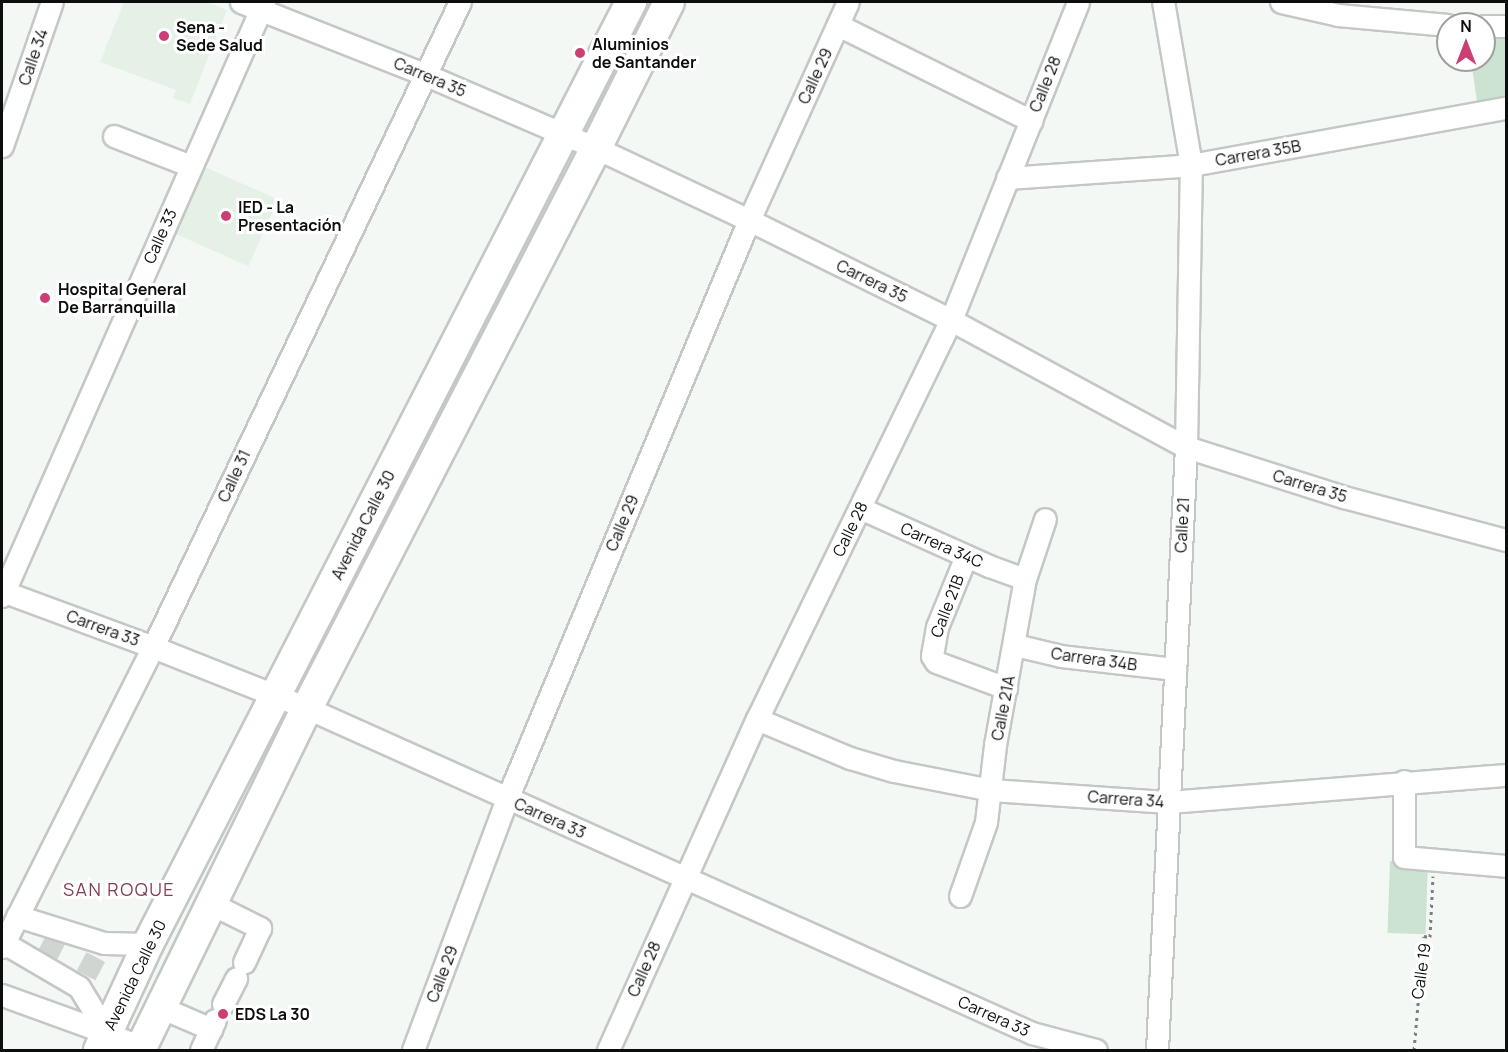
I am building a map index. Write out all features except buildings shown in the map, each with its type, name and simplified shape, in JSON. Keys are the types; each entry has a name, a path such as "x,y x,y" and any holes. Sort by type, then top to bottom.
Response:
{"highway":[{"name":"Avenida Calle 30","path":"103,1042 148,944 631,2"},
{"name":"Avenida Calle 30","path":"143,1050 160,1007 307,708 669,2"}],"street":[{"name":"Calle 34","path":"2,146 52,2"},
{"name":"Calle 31","path":"3,945 153,646 460,2"},
{"name":"Calle 29","path":"413,1050 507,799 749,220 848,2"},
{"name":"Calle 28","path":"608,1050 757,719 951,320 1078,2"},
{"name":"Calle 21","path":"1157,1050 1186,447 1191,165 1163,2"},
{"path":"1281,2 1358,9 1436,23"},
{"name":"Carrera 35","path":"255,4 596,148 749,220 951,320 1186,447 1344,497 1506,540"},
{"name":"Calle 33","path":"2,593 191,166 255,4"},
{"path":"838,25 1031,121"},
{"name":"Carrera 35B","path":"1007,178 1191,165 1506,108"},
{"path":"114,136 191,166"},
{"name":"Carrera 34C","path":"860,508 966,556 1025,579"},
{"name":"Calle 21A","path":"960,896 986,822 995,745 1015,645 1025,579 1045,519"},
{"name":"Calle 21B","path":"966,556 937,627 932,656 936,662 1006,688"},
{"name":"Carrera 33","path":"2,593 153,646 277,695 1032,1034 1096,1050"},
{"name":"Carrera 34B","path":"1015,645 1061,656 1174,669"},
{"name":"Carrera 34","path":"757,719 850,758 894,771 991,790 1169,802 1404,781 1506,775"},
{"path":"1404,781 1404,857 1506,866"},
{"path":"201,1050 260,928 212,904"},
{"path":"17,916 52,946 83,981 103,1042"},
{"path":"3,945 100,949 148,944"},
{"path":"63,1017 83,981"},
{"path":"2,996 63,1017 103,1042 143,1050"},
{"path":"160,1007 216,1018"}],"path":[{"name":"Calle 19","path":"1414,1050 1424,936 1430,937 1434,860"}],"shaded area":[{"name":"Sena - Sede Salud","path":"124,2 206,2 227,10 190,104 173,98 176,90 100,62"},
{"name":"IED - La Presentación","path":"205,167 278,200 248,266 175,234"}],"green space":[{"path":"1496,35 1506,35 1506,98 1477,102 1473,72 1496,72"},
{"path":"1390,861 1428,862 1425,934 1387,933"}],"tunnel":[{"path":"48,954 57,936"},
{"path":"86,975 96,956"}],"place":[{"name":"Sena - Sede Salud","path":"164,36"},
{"name":"Aluminios de Santander","path":"580,53"},
{"name":"IED - La Presentación","path":"226,216"},
{"name":"Hospital General De Barranquilla","path":"45,298"},
{"name":"EDS La 30","path":"223,1014"}],"district":[{"name":"SAN ROQUE","path":"119,889"}]}
